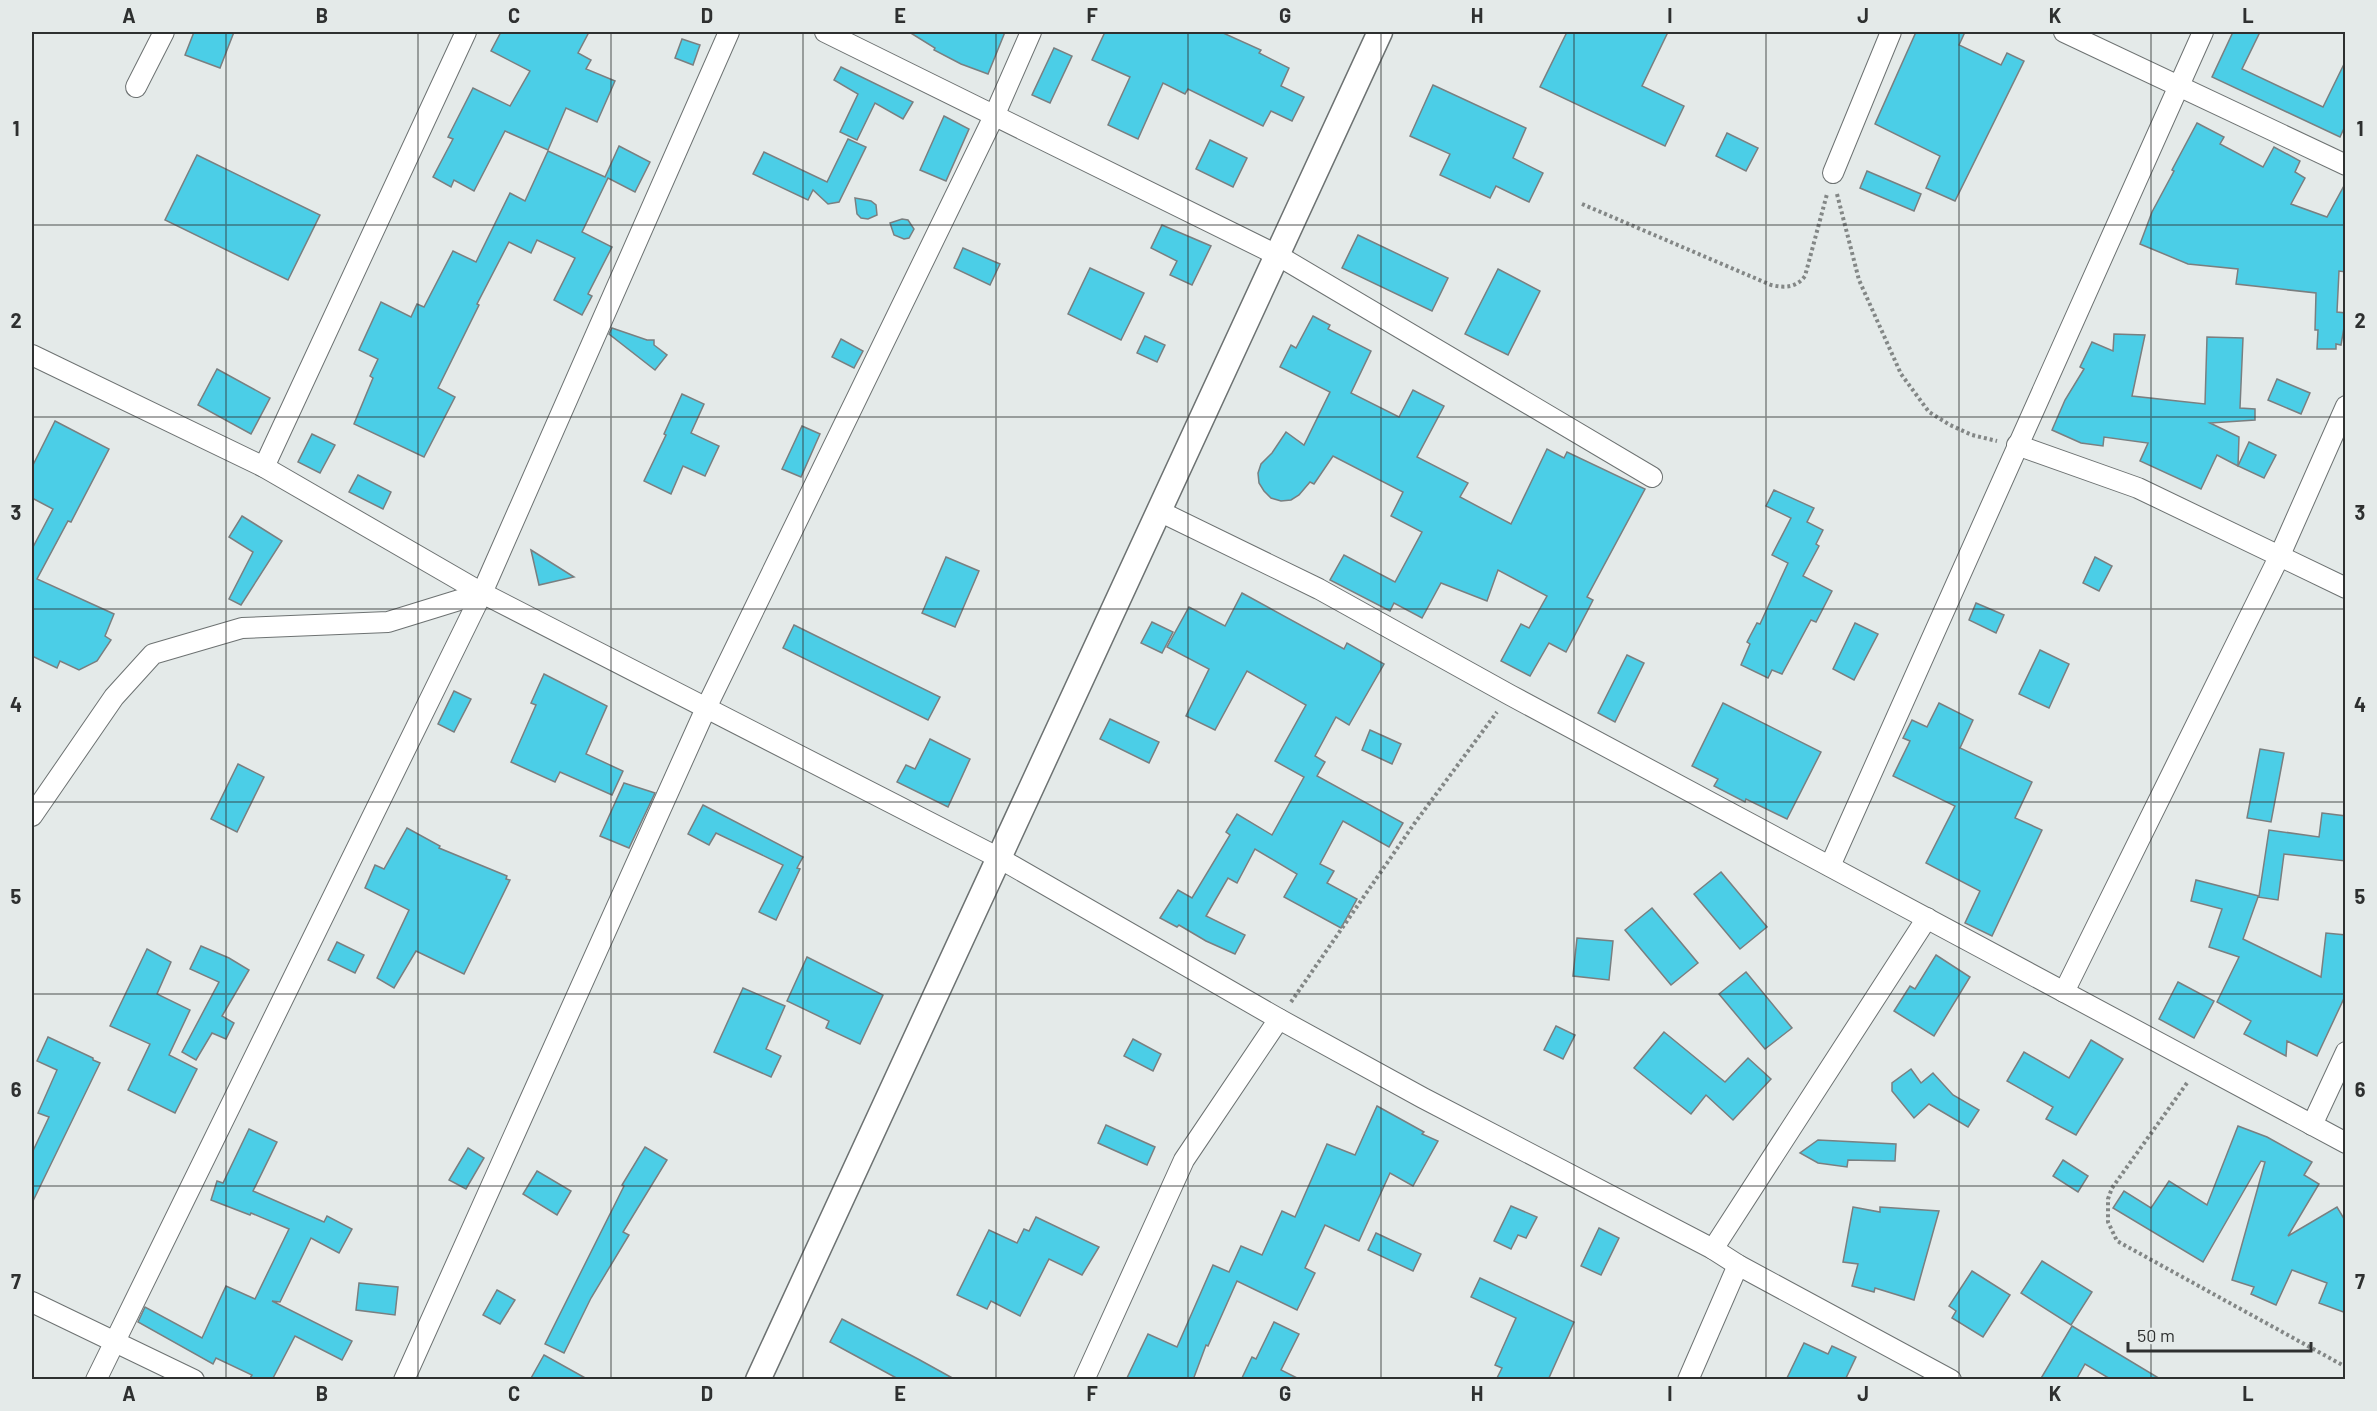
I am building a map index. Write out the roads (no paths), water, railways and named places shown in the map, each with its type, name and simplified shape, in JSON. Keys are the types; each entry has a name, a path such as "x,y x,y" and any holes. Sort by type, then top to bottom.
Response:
{"street":[{"path":"136,87 164,32"},
{"path":"264,467 466,32"},
{"path":"96,1380 482,593 729,32"},
{"path":"825,32 1277,255 1652,477"},
{"path":"404,1380 707,706 995,114 1031,32"},
{"path":"758,1380 1380,32"},
{"path":"1833,172 1892,32"},
{"path":"2064,32 2179,84 2346,165"},
{"path":"1830,866 2203,32"},
{"path":"32,355 264,467 482,593 707,706 999,858 1279,1019 1423,1098 1713,1249 1738,1265 1951,1380"},
{"path":"2064,992 2280,555 2346,406"},
{"path":"2017,445 2138,488 2346,588"},
{"path":"1159,511 1319,589 1510,695 2346,1143"},
{"path":"32,816 114,697 153,654 242,628 388,622 482,593"},
{"path":"1713,1249 1927,918"},
{"path":"1084,1380 1184,1160 1279,1019"},
{"path":"2312,1125 2346,1052"},
{"path":"1688,1380 1738,1265"},
{"path":"32,1302 194,1380"}]}
